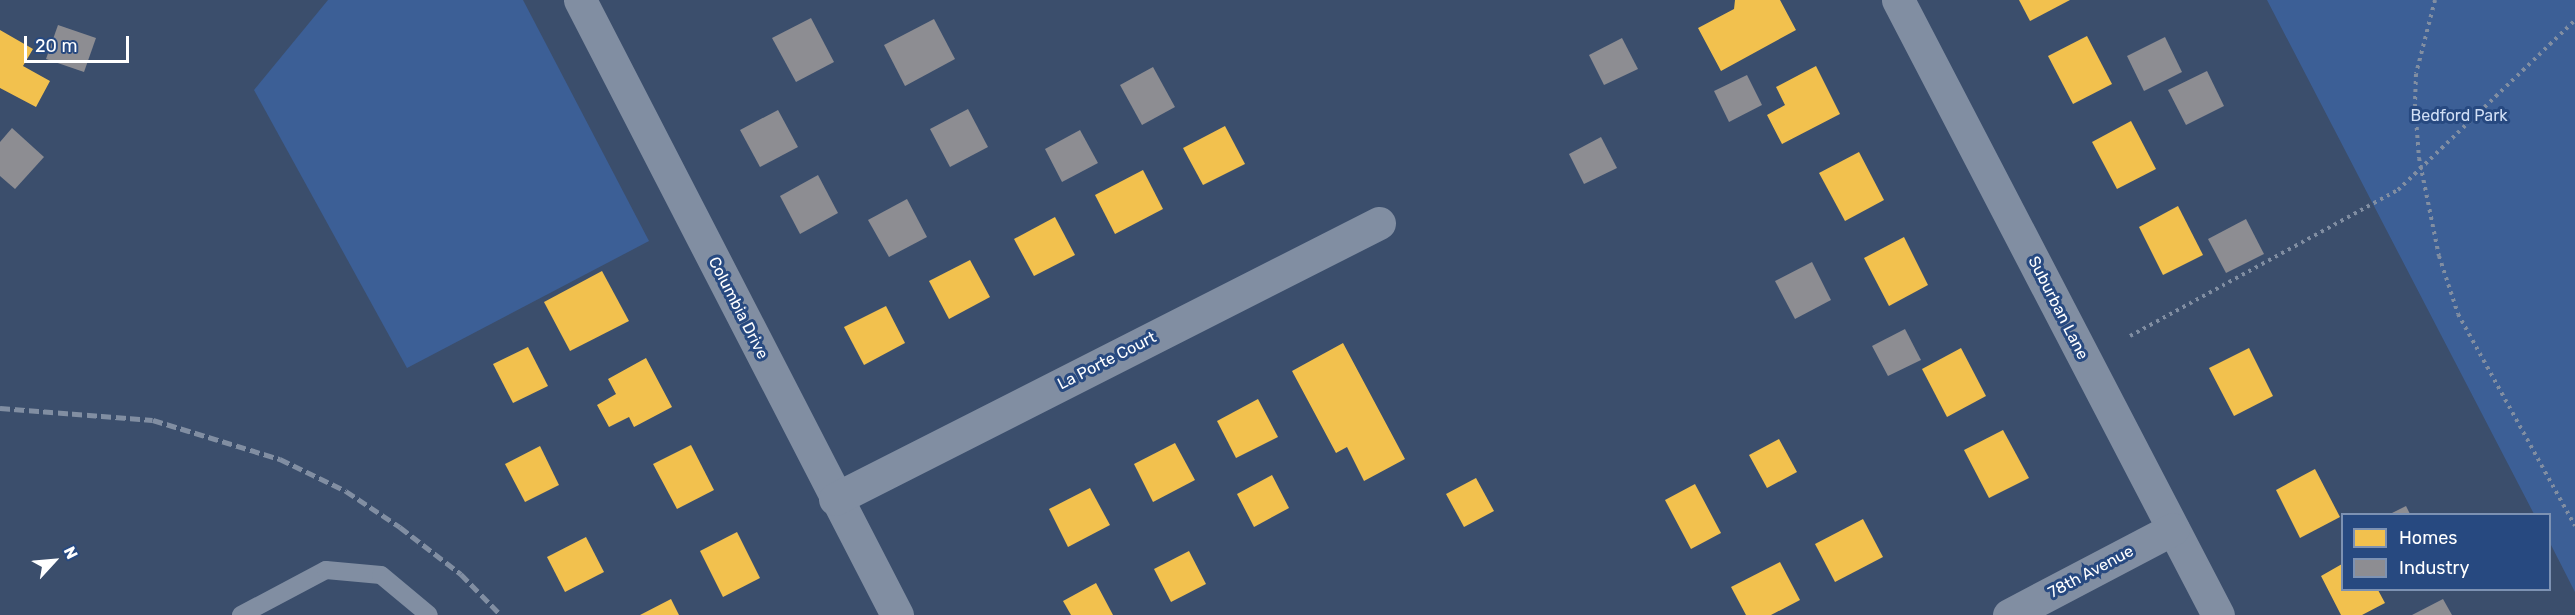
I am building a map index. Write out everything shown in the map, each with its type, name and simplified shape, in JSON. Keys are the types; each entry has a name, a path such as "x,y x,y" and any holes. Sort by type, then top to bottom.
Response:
{"street":[{"name":"Columbia Drive","path":"580,0 835,499 897,615"},
{"name":"Suburban Lane","path":"1898,0 2218,615"},
{"name":"La Porte Court","path":"835,499 1379,223"},
{"name":"78th Avenue","path":"2009,615 2173,529"}],"lane":[{"path":"241,615 326,570 381,575 429,615"}],"path":[{"path":"2435,0 2416,74 2421,171 2458,314 2575,526"},
{"path":"2130,336 2362,212 2421,171 2575,20"}],"green space":[{"path":"328,0 523,0 649,241 407,368 254,90"},
{"name":"Bedford Park","path":"2267,0 2575,0 2575,592 2551,545 2551,513 2533,513"}],"building: Homes":[{"path":"1735,0 1780,0 1796,30 1721,71 1698,28 1734,9"},
{"path":"2019,0 2070,0 2030,21"},
{"path":"0,30 33,49 23,66 50,81 36,107 0,88"},
{"path":"2087,36 2112,84 2073,104 2048,56"},
{"path":"1816,66 1840,114 1782,144 1767,115 1785,105 1776,87"},
{"path":"2131,121 2156,169 2117,189 2092,142"},
{"path":"1225,126 1245,164 1203,185 1183,148"},
{"path":"1859,152 1884,200 1845,221 1819,173"},
{"path":"1143,170 1163,209 1115,234 1095,195"},
{"path":"2178,206 2203,255 2163,275 2139,227"},
{"path":"1055,217 1075,255 1034,276 1014,239"},
{"path":"1904,237 1928,285 1889,306 1864,258"},
{"path":"970,260 990,297 949,319 929,281"},
{"path":"602,271 629,321 570,351 544,302"},
{"path":"886,306 905,343 864,365 844,327"},
{"path":"1343,343 1405,459 1364,481 1347,447 1336,453 1292,371"},
{"path":"528,347 548,386 513,403 493,364"},
{"path":"1961,348 1986,396 1947,417 1922,369"},
{"path":"2249,348 2273,396 2234,416 2209,368"},
{"path":"646,358 672,407 634,427 629,417 609,427 597,405 616,394 608,379"},
{"path":"1258,399 1278,437 1236,458 1217,421"},
{"path":"2003,430 2029,478 1989,498 1964,450"},
{"path":"1779,439 1797,472 1767,488 1749,455"},
{"path":"1175,443 1195,480 1153,502 1134,464"},
{"path":"691,445 714,490 677,509 653,464"},
{"path":"540,446 559,485 525,502 505,464"},
{"path":"2315,469 2340,517 2300,538 2276,490"},
{"path":"1272,475 1289,508 1254,527 1237,494"},
{"path":"1476,478 1494,511 1464,527 1446,494"},
{"path":"1695,484 1721,533 1691,549 1665,500"},
{"path":"1090,488 1110,525 1068,547 1049,509"},
{"path":"1863,519 1883,557 1835,582 1815,544"},
{"path":"737,532 760,578 723,597 700,551"},
{"path":"586,537 604,572 565,592 547,557"},
{"path":"1189,551 1206,584 1171,602 1154,569"},
{"path":"1780,562 1800,600 1771,615 1746,615 1731,587"},
{"path":"2341,565 2341,591 2379,591 2385,603 2362,615 2341,615 2321,576"},
{"path":"1096,583 1113,615 1071,615 1063,601"},
{"path":"671,599 679,615 640,615"}],"building: Industry":[{"path":"811,18 834,62 796,82 772,38"},
{"path":"934,19 955,59 905,86 884,45"},
{"path":"58,25 96,38 84,72 46,59"},
{"path":"2165,37 2182,72 2144,91 2127,56"},
{"path":"1622,38 1638,69 1604,85 1589,55"},
{"path":"1153,67 1175,107 1142,125 1120,85"},
{"path":"2207,71 2224,106 2186,125 2168,90"},
{"path":"1747,75 1762,105 1729,122 1714,91"},
{"path":"968,109 988,147 950,167 930,129"},
{"path":"778,110 798,147 760,167 740,130"},
{"path":"12,128 44,157 15,189 0,176 0,142"},
{"path":"1080,130 1098,163 1062,182 1045,149"},
{"path":"1601,137 1617,168 1584,184 1569,154"},
{"path":"818,175 838,213 800,234 780,196"},
{"path":"907,199 927,237 889,257 868,220"},
{"path":"2246,219 2264,254 2226,273 2208,239"},
{"path":"1812,262 1831,300 1795,319 1775,281"},
{"path":"1905,329 1921,360 1888,376 1872,346"},
{"path":"2406,506 2410,513 2392,513"},
{"path":"2443,599 2452,615 2412,615"}],"railway":[{"path":"0,408 153,420 280,459 346,491 400,527 461,574 501,615"}]}
